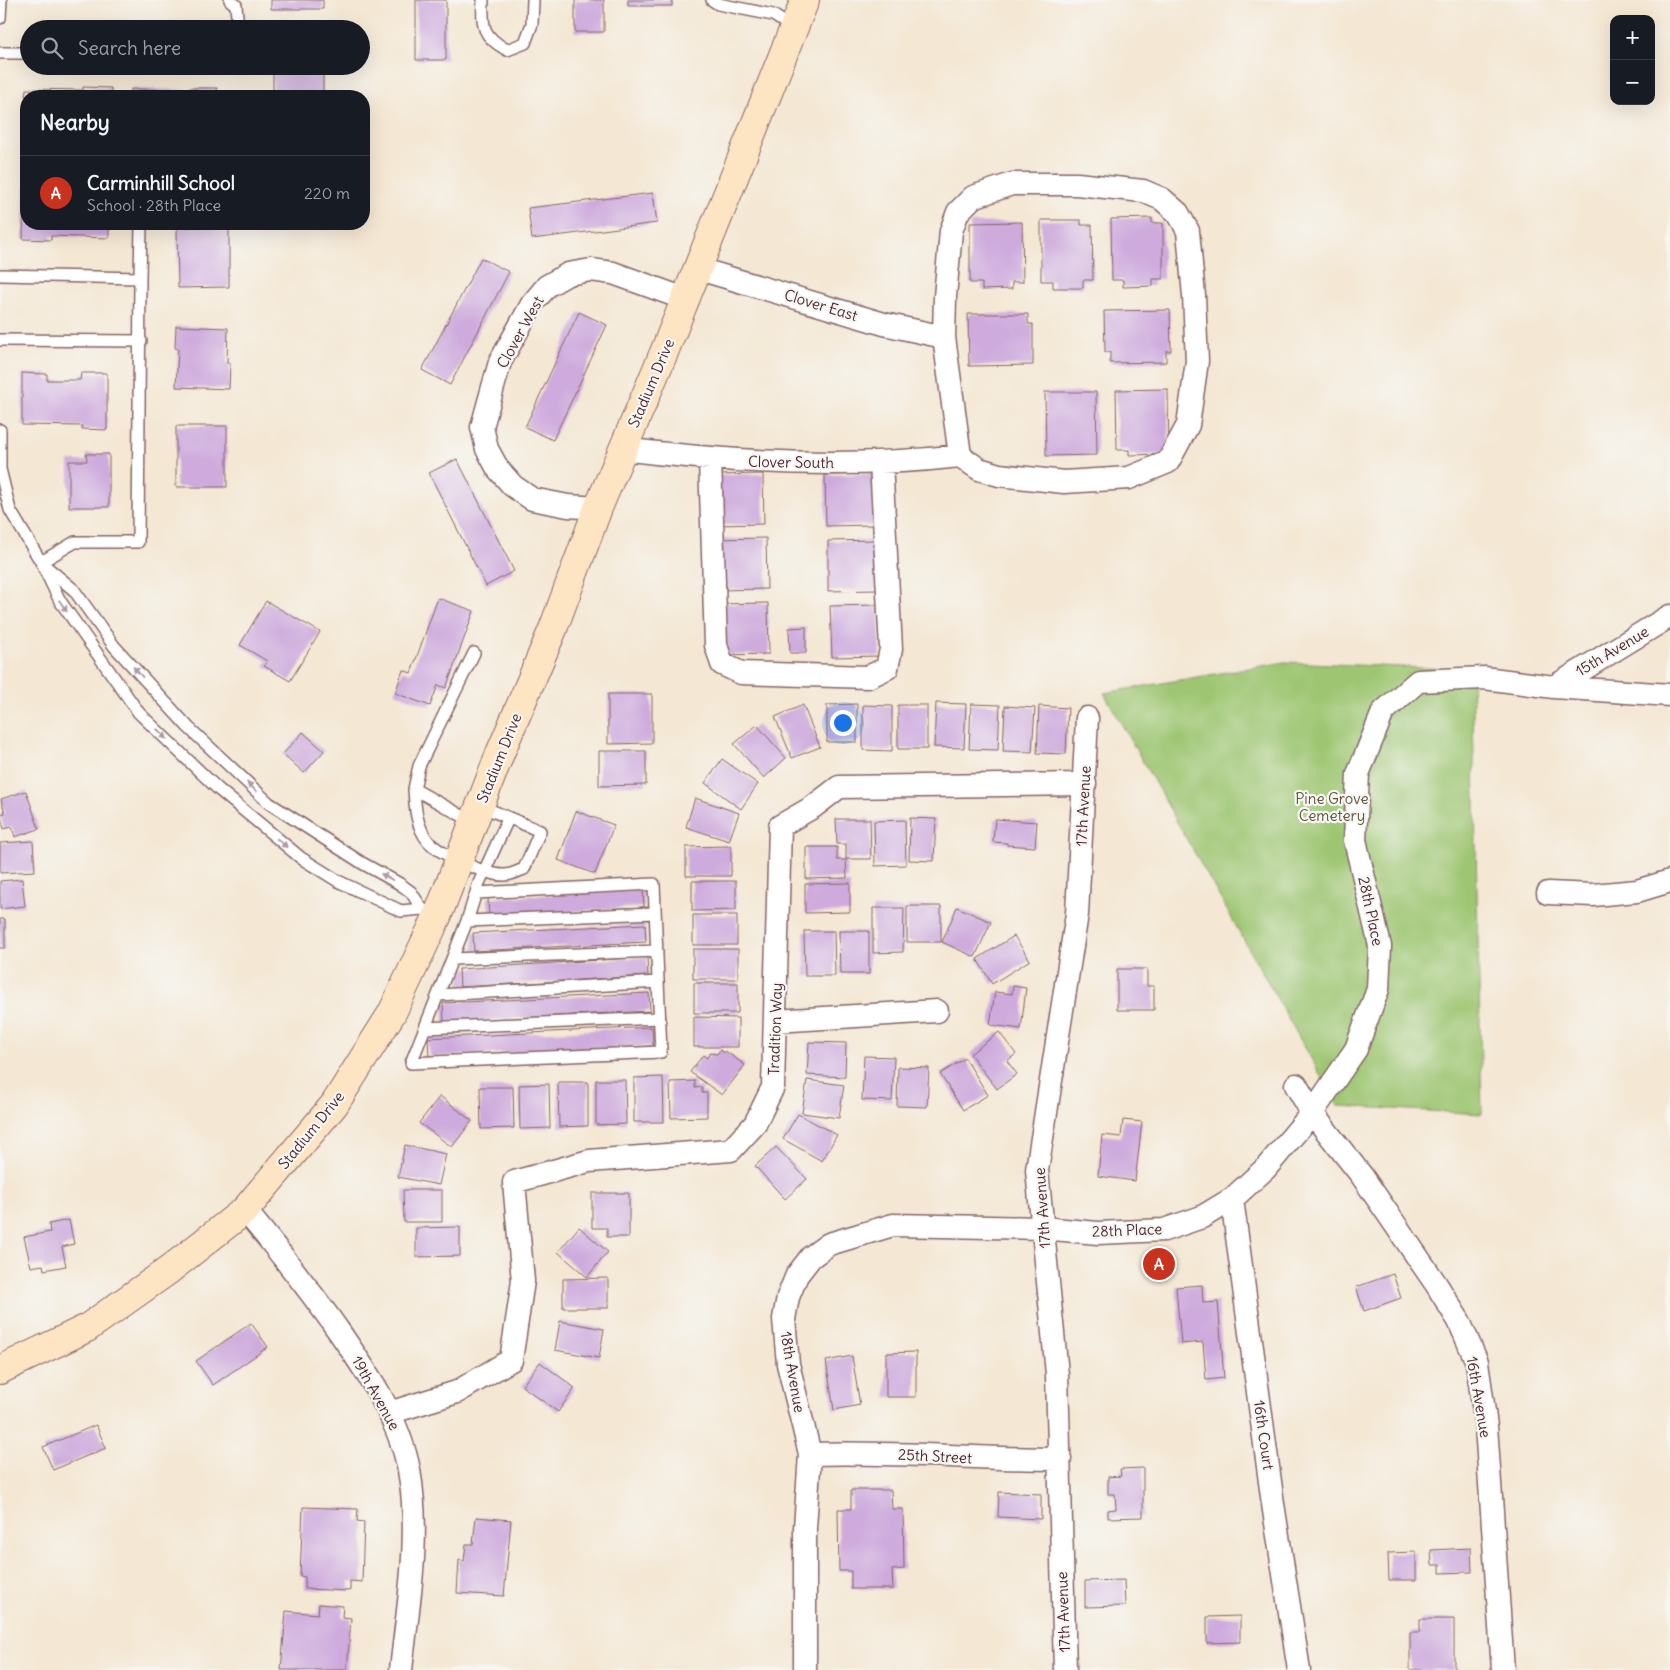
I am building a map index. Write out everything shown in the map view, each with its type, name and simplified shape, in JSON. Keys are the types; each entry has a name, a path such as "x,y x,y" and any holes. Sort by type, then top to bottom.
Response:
{"street":[{"name":"Stadium Drive","path":"0,1370 87,1328 169,1270 245,1210 334,1105 392,1013 430,913 459,860 500,751 553,629 598,508 622,448 640,412 685,298 699,269 804,0"},
{"path":"1012,184 1077,184 1143,191 1162,199 1178,213 1188,231 1197,361 1188,425 1168,462 1129,478 1064,482 1000,475 980,469 960,456 944,337 945,297 951,231 958,212 973,198 1012,184"},
{"name":"Clover East","path":"699,269 884,324 944,337"},
{"name":"Clover West","path":"598,508 568,506 532,499 513,486 498,469 487,449 482,427 500,362 532,304 547,286 568,274 591,270 613,273 685,298"},
{"name":"Clover South","path":"622,448 710,459 768,463 882,462 960,456"},
{"path":"710,459 716,646 722,664 740,673 868,677 887,668 892,649 882,462"},
{"name":"15th Avenue","path":"1554,687 1670,616"},
{"name":"28th Place","path":"1042,1228 1098,1233 1164,1230 1202,1217 1232,1199 1266,1168 1312,1113 1356,1049 1378,989 1380,946 1355,840 1358,774 1383,712 1418,681 1484,678 1554,687 1670,695"},
{"name":"17th Avenue","path":"1065,1670 1057,1374 1037,1170 1077,914 1087,718"},
{"name":"Tradition Way","path":"389,1413 457,1392 511,1360 523,1281 514,1182 589,1161 731,1150 755,1124 773,1088 780,826 813,807 839,788 1084,784"},
{"path":"1548,893 1593,895 1637,891 1670,881"},
{"path":"775,1021 937,1011"},
{"name":"16th Avenue","path":"1296,1085 1312,1113 1362,1176 1436,1284 1459,1321 1476,1362 1486,1426 1503,1670"},
{"name":"16th Court","path":"1232,1199 1273,1504 1295,1633 1299,1670"},
{"name":"19th Avenue","path":"245,1210 303,1281 367,1372 398,1429 409,1471 413,1514 411,1580 401,1670"},
{"name":"18th Avenue","path":"805,1670 805,1528 810,1454 788,1364 784,1319 788,1297 797,1276 811,1257 829,1244 893,1225 1042,1228"},
{"name":"25th Street","path":"810,1454 871,1452 1060,1460"}],"lane":[{"path":"0,18 1,0"},
{"path":"230,0 236,6 237,20"},
{"path":"483,0 483,21 490,40 507,50 525,43 532,24 533,0"},
{"path":"712,0 726,6 773,16 793,28"},
{"path":"0,53 20,53"},
{"path":"41,562 76,542 138,542 141,230"},
{"path":"0,275 140,278"},
{"path":"0,340 141,342"},
{"path":"0,430 0,468 4,490 20,529 41,562 60,601 139,712 218,789 301,858 338,881 401,911 430,913"},
{"path":"41,562 74,590 114,646 188,727 269,803 362,863 400,884 411,892 430,913"},
{"path":"414,789 477,814 508,818 540,831 524,869 506,875 484,872 459,860 429,842 416,816 414,789 419,766 474,652"},
{"path":"476,893 654,884 661,1052 411,1063 467,921 476,893 484,872 508,818"},
{"path":"467,921 655,913"},
{"path":"452,959 657,951"},
{"path":"438,995 658,982"},
{"path":"425,1028 659,1018"}],"green space":[{"name":"Pine Grove Cemetery","path":"1285,662 1472,670 1482,1114 1338,1106 1104,693"}],"building":[{"path":"271,0 323,0 323,9 271,9"},
{"path":"416,0 446,0 446,60 416,60"},
{"path":"575,0 604,0 604,32 575,32"},
{"path":"628,0 672,0 672,6 628,6"},
{"path":"273,75 323,75 323,90 273,90"},
{"path":"83,87 111,88 111,90 83,90"},
{"path":"191,88 217,88 217,90 191,90"},
{"path":"26,89 83,90 26,90"},
{"path":"131,89 191,90 131,90"},
{"path":"653,193 657,223 532,239 528,208"},
{"path":"1152,218 1152,223 1163,223 1163,279 1153,279 1153,286 1123,287 1123,280 1112,280 1111,219"},
{"path":"1041,220 1081,220 1081,225 1092,225 1093,280 1083,280 1083,288 1053,288 1053,281 1041,281"},
{"path":"1022,222 1023,282 1012,282 1012,289 982,290 982,283 970,283 970,223"},
{"path":"23,230 109,230 109,238 51,236 51,240 23,239"},
{"path":"177,230 229,230 229,287 178,288"},
{"path":"481,258 509,272 450,385 422,370"},
{"path":"1170,310 1171,351 1166,351 1166,362 1110,363 1110,352 1105,352 1104,311"},
{"path":"579,312 607,325 553,440 525,427"},
{"path":"968,314 1028,314 1028,324 1033,324 1033,365 969,366"},
{"path":"176,326 228,328 227,363 230,363 229,389 176,387 178,349 175,348"},
{"path":"22,373 47,374 47,380 80,380 81,373 107,373 107,430 82,429 82,426 22,425"},
{"path":"1168,389 1169,454 1129,455 1129,450 1117,450 1116,390"},
{"path":"1045,392 1096,392 1097,455 1046,456"},
{"path":"176,426 227,426 227,487 176,487"},
{"path":"86,454 109,454 109,507 69,507 69,461 87,461"},
{"path":"457,459 514,571 486,586 429,473"},
{"path":"763,474 764,524 715,525 714,475"},
{"path":"874,474 875,525 826,526 825,475"},
{"path":"766,538 767,589 718,590 717,539"},
{"path":"876,540 877,590 828,591 828,541"},
{"path":"438,598 474,611 446,688 438,685 430,706 395,693 403,670 411,673"},
{"path":"266,601 320,632 290,681 264,666 267,661 240,645"},
{"path":"768,603 769,654 721,655 720,604"},
{"path":"879,605 880,656 832,657 830,606"},
{"path":"806,627 806,653 790,653 789,628"},
{"path":"608,694 652,694 652,743 608,744"},
{"path":"936,703 966,704 964,748 934,747"},
{"path":"857,704 857,742 827,742 827,705"},
{"path":"971,704 1000,705 998,750 969,749"},
{"path":"803,705 820,747 792,758 775,717"},
{"path":"863,705 892,706 892,751 863,750"},
{"path":"898,705 927,705 927,749 898,749"},
{"path":"1005,706 1035,708 1032,752 1003,751"},
{"path":"1039,706 1068,708 1066,754 1037,753"},
{"path":"757,725 786,758 764,778 734,744"},
{"path":"303,732 324,751 304,773 283,754"},
{"path":"599,751 646,751 646,785 599,786"},
{"path":"722,759 758,784 741,809 705,783"},
{"path":"26,791 39,829 15,837 12,827 4,829 0,814 5,813 1,799"},
{"path":"695,798 739,813 729,841 686,827"},
{"path":"576,811 614,825 595,874 558,860"},
{"path":"910,818 936,819 934,861 909,860"},
{"path":"836,819 870,819 871,859 846,859 846,844 837,844"},
{"path":"995,819 1037,822 1035,847 993,842"},
{"path":"905,820 906,865 875,866 874,821"},
{"path":"33,841 35,871 0,873 0,843"},
{"path":"731,846 731,876 686,876 686,847"},
{"path":"806,847 837,847 837,860 846,860 847,878 806,879"},
{"path":"22,879 25,906 0,909 0,881"},
{"path":"692,881 736,881 736,910 692,911"},
{"path":"850,883 850,912 805,913 805,884"},
{"path":"643,890 644,907 489,916 488,898"},
{"path":"907,906 941,906 941,942 907,942"},
{"path":"957,907 991,922 975,957 942,942"},
{"path":"873,908 904,908 903,952 873,953"},
{"path":"693,915 737,915 737,945 693,945"},
{"path":"0,919 5,919 5,948 0,948"},
{"path":"645,924 646,942 474,951 473,933"},
{"path":"804,931 834,931 835,976 805,976"},
{"path":"839,931 869,931 869,974 840,974"},
{"path":"1014,936 1030,960 992,984 977,959"},
{"path":"693,949 738,949 738,979 693,979"},
{"path":"647,957 648,976 460,987 459,969"},
{"path":"1117,969 1147,969 1147,986 1154,986 1154,1010 1117,1010"},
{"path":"694,983 738,983 738,1013 694,1013"},
{"path":"1013,986 1026,988 1021,1029 990,1025 995,992 1012,994"},
{"path":"649,993 650,1011 444,1022 443,1003"},
{"path":"694,1017 738,1018 738,1047 694,1047"},
{"path":"652,1027 653,1046 429,1057 428,1038"},
{"path":"999,1032 1016,1054 1007,1061 1017,1074 997,1089 970,1054"},
{"path":"809,1042 846,1043 845,1077 807,1075"},
{"path":"720,1050 724,1053 725,1051 745,1065 722,1095 690,1072 703,1055 707,1058 710,1053 717,1054"},
{"path":"864,1056 894,1057 892,1101 862,1100"},
{"path":"965,1058 988,1095 963,1110 940,1074"},
{"path":"898,1067 929,1068 927,1107 897,1106"},
{"path":"663,1077 664,1122 634,1122 634,1078"},
{"path":"596,1080 625,1080 626,1124 596,1125"},
{"path":"807,1080 844,1085 839,1118 802,1113"},
{"path":"695,1081 695,1088 702,1087 702,1093 707,1093 707,1117 671,1118 670,1082"},
{"path":"558,1082 588,1082 588,1126 559,1127"},
{"path":"549,1084 550,1128 520,1129 519,1085"},
{"path":"480,1087 513,1087 514,1128 481,1129"},
{"path":"440,1096 472,1121 452,1147 419,1123"},
{"path":"798,1114 837,1135 822,1161 783,1139"},
{"path":"1123,1120 1142,1122 1135,1181 1098,1176 1102,1135 1121,1137"},
{"path":"405,1145 446,1154 439,1185 398,1177"},
{"path":"776,1147 807,1179 785,1199 755,1166"},
{"path":"403,1190 442,1190 442,1222 404,1222"},
{"path":"592,1193 629,1193 629,1237 607,1237 607,1228 592,1228"},
{"path":"69,1220 74,1244 62,1247 66,1266 44,1270 43,1265 31,1267 24,1237 50,1232 49,1224"},
{"path":"460,1227 460,1256 416,1257 416,1228"},
{"path":"579,1227 608,1252 587,1277 558,1252"},
{"path":"1393,1274 1401,1298 1364,1311 1356,1287"},
{"path":"608,1278 608,1308 563,1308 563,1279"},
{"path":"1202,1285 1203,1303 1218,1302 1224,1378 1206,1380 1203,1342 1181,1344 1176,1287"},
{"path":"560,1321 604,1329 599,1358 555,1350"},
{"path":"251,1323 268,1347 213,1385 196,1361"},
{"path":"916,1352 916,1397 886,1397 886,1353"},
{"path":"852,1356 860,1405 834,1410 826,1361"},
{"path":"540,1362 575,1388 558,1412 522,1386"},
{"path":"96,1425 106,1448 53,1470 43,1447"},
{"path":"1143,1468 1143,1517 1108,1518 1108,1510 1116,1509 1115,1494 1108,1494 1108,1477 1121,1476 1120,1469"},
{"path":"851,1490 891,1490 892,1509 903,1509 904,1569 892,1570 893,1589 851,1589 851,1571 839,1571 838,1509 851,1509"},
{"path":"999,1492 1041,1494 1041,1519 998,1517"},
{"path":"303,1507 358,1509 357,1521 364,1522 362,1582 350,1581 350,1591 305,1589 305,1577 300,1576"},
{"path":"476,1517 511,1520 504,1596 457,1593 459,1560 464,1561 466,1544 473,1544"},
{"path":"1471,1548 1472,1572 1440,1573 1440,1565 1432,1565 1431,1550"},
{"path":"1416,1552 1416,1580 1389,1580 1388,1553"},
{"path":"1124,1580 1125,1606 1085,1607 1085,1581"},
{"path":"319,1604 343,1606 342,1617 351,1618 347,1670 281,1670 286,1611 318,1614"},
{"path":"1240,1616 1240,1642 1207,1643 1207,1617"},
{"path":"1420,1619 1454,1619 1454,1670 1410,1670 1410,1632 1420,1632"}],"place":[{"name":"Carminhill School","path":"1159,1264"}]}
